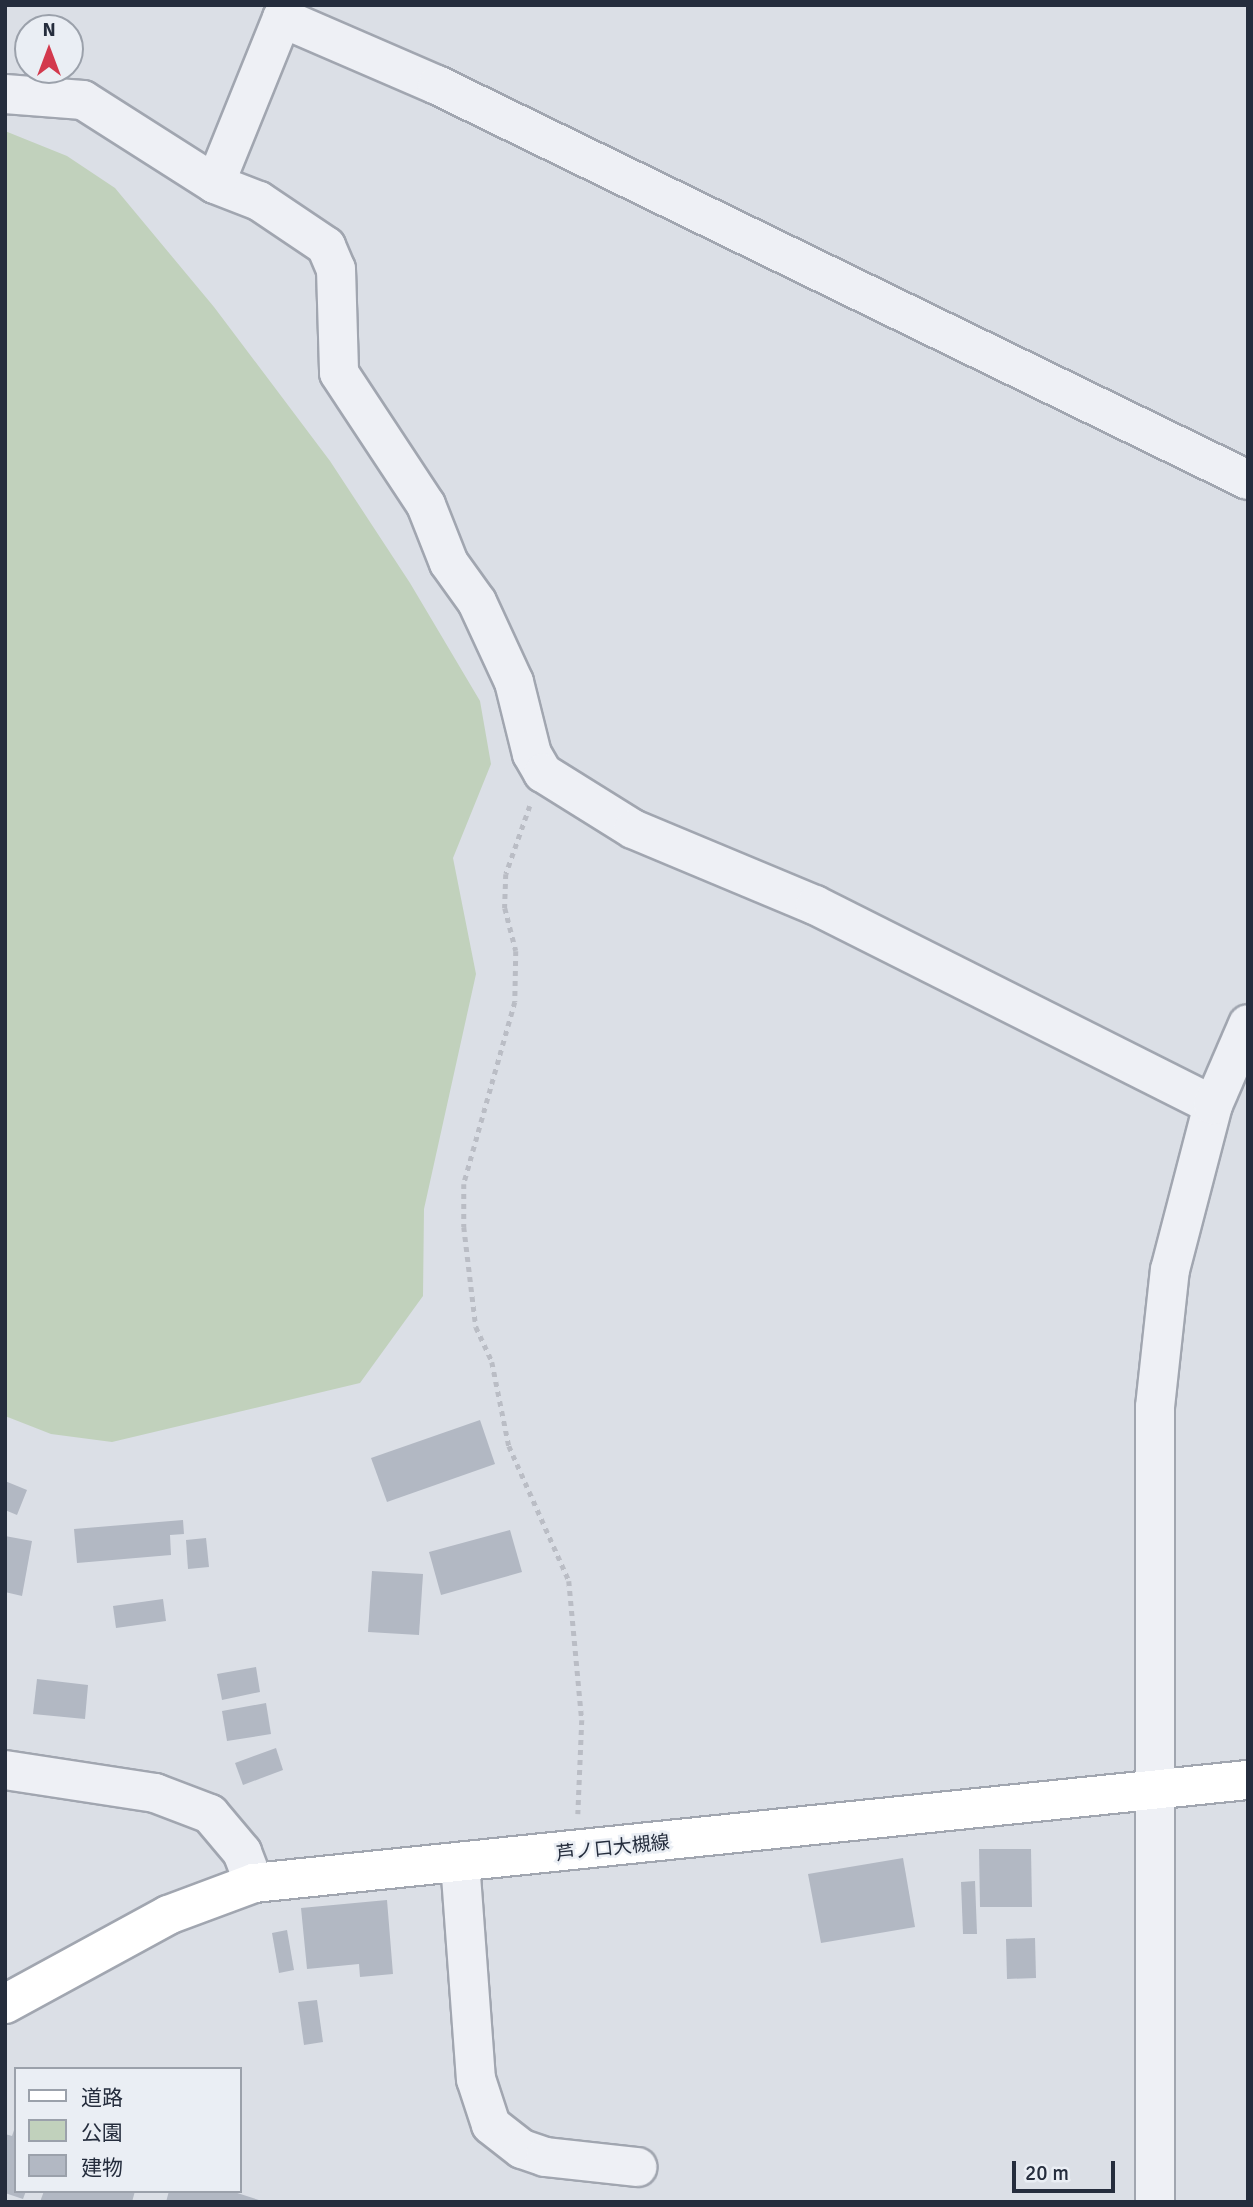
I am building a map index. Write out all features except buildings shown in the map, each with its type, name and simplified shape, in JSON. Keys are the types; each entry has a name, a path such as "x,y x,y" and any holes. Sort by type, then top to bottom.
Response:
{"main road":[{"name":"芦ノ口大槻線","path":"5,2004 168,1915 254,1883 575,1853 1248,1780"}],"street":[{"path":"215,184 282,18 437,85 1248,480"},
{"path":"5,94 83,100 215,184 260,201 326,246 336,269 339,373 426,505 449,563 477,602 514,682 532,754 543,772 633,829 815,905 1213,1105"},
{"path":"1155,2202 1158,1790 1155,1406 1170,1270 1213,1105 1248,1024"},
{"path":"5,1770 155,1793 210,1814 242,1852 254,1883"},
{"path":"460,1862 476,2079 491,2124 522,2149 545,2157 637,2167"}],"path":[{"path":"543,772 506,874 505,908 516,951 514,1002 464,1184 464,1227 476,1327 492,1362 509,1446 569,1581 582,1720 575,1853"}],"green space":[{"path":"5,131 67,156 115,188 214,307 330,461 410,583 480,701 491,764 453,858 476,974 424,1209 423,1296 360,1383 112,1442 51,1434 5,1416"}]}
